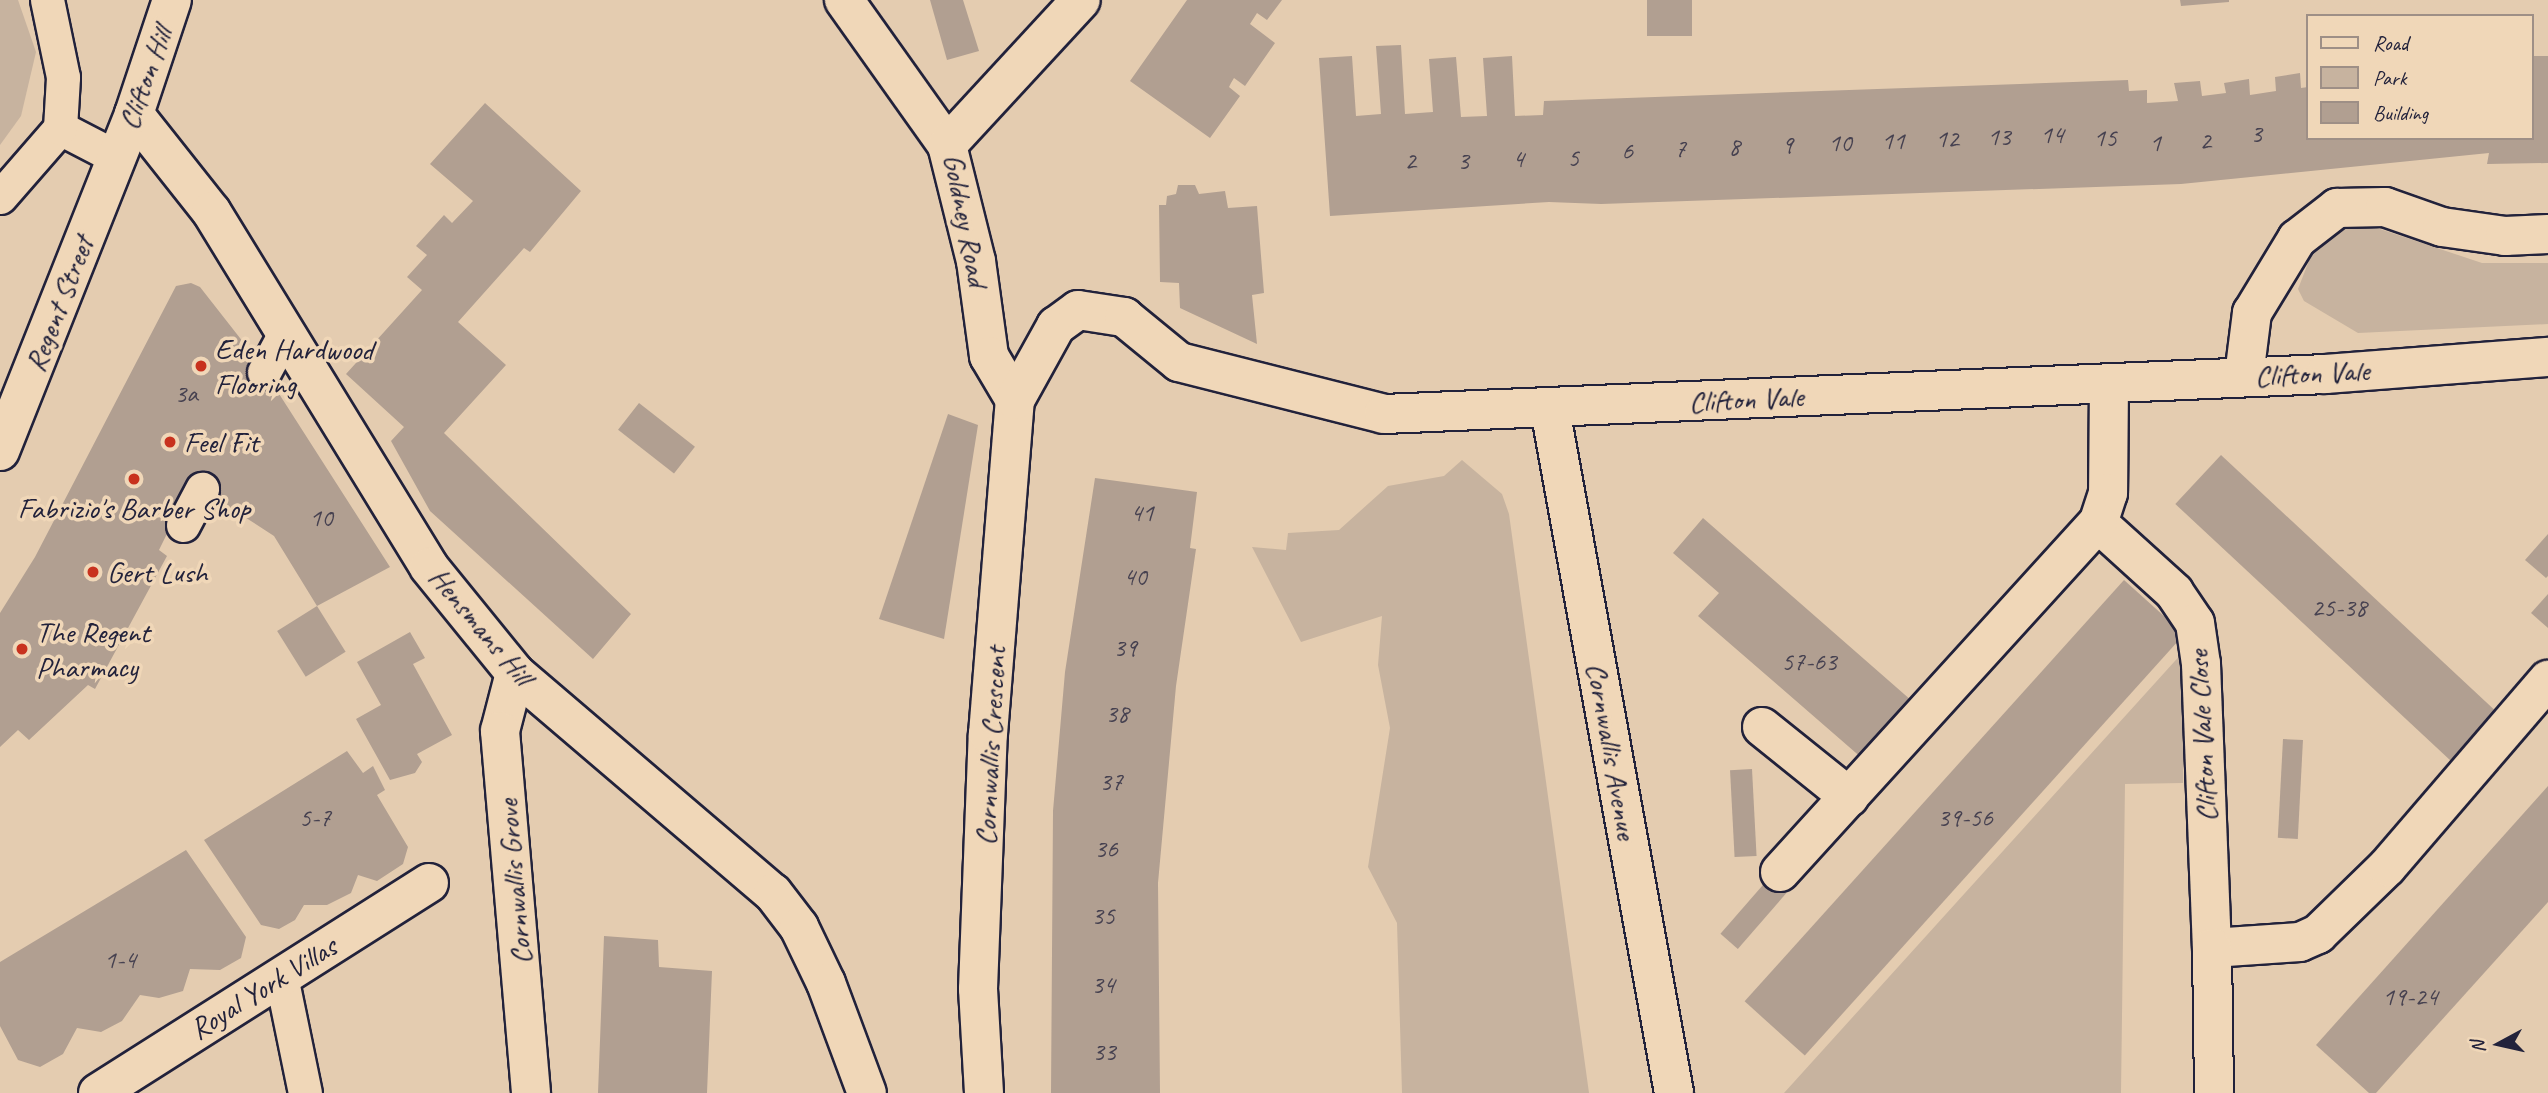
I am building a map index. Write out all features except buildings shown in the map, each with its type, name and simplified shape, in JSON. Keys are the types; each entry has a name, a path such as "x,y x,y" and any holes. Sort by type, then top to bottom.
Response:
{"street":[{"name":"Clifton Hill","path":"116,157 134,114 172,0"},
{"path":"844,0 947,145"},
{"name":"Goldney Road","path":"1015,400 989,356 976,261 947,145 1081,0"},
{"name":"Hensmans Hill","path":"134,114 211,211 429,567 515,673 773,893 799,927 826,983 867,1093"},
{"name":"Regent Street","path":"0,451 116,157"},
{"path":"2244,376 2252,313 2297,239 2337,208 2385,207 2442,227 2505,236 2548,234"},
{"name":"Clifton Vale","path":"1015,400 1056,326 1078,310 1124,317 1179,362 1384,414 2109,384 2548,357"},
{"path":"1780,872 2098,523 2108,493 2109,384"},
{"name":"Cornwallis Crescent","path":"984,1093 978,989 988,734 1015,400"},
{"name":"Cornwallis Avenue","path":"1550,409 1674,1093"},
{"name":"Clifton Vale Close","path":"2098,523 2174,592 2195,624 2201,664 2212,948 2214,1093"},
{"name":"Cornwallis Grove","path":"515,673 500,731 531,1093"},
{"path":"2212,948 2300,942 2318,934 2387,867 2548,680"},
{"path":"1762,727 1849,797"},
{"name":"Royal York Villas","path":"98,1093 429,883"}],"lane":[{"path":"0,197 60,128 63,77 47,0"},
{"path":"60,128 116,157"},
{"path":"264,372 285,333"},
{"path":"183,526 202,489"},
{"path":"282,976 305,1093"}],"green space":[{"path":"0,0 18,0 36,52 21,116 0,145"},
{"path":"2343,223 2377,228 2482,263 2548,263 2548,324 2358,333 2304,301 2298,289 2317,240"},
{"path":"1462,460 1502,494 1509,514 1589,1093 1402,1093 1397,923 1368,867 1390,728 1378,665 1382,616 1301,642 1252,547 1286,550 1288,533 1339,530 1388,486 1444,476"},
{"path":"2184,651 2183,783 2125,784 2121,1093 1784,1093"}],"place":[{"name":"Eden Hardwood Flooring","path":"201,366"},
{"name":"Feel Fit","path":"170,442"},
{"name":"Fabrizio's Barber Shop","path":"134,479"},
{"name":"Gert Lush","path":"93,572"},
{"name":"The Regent Pharmacy","path":"22,649"}]}
